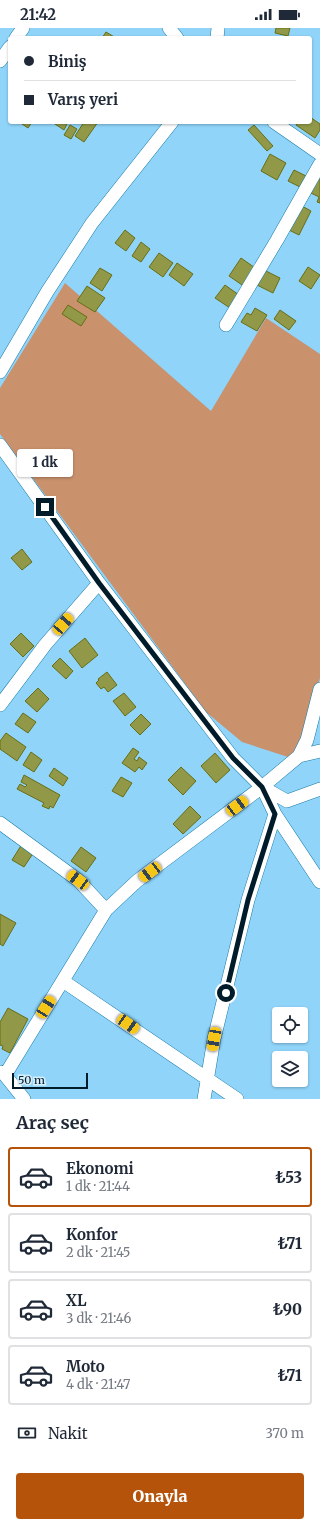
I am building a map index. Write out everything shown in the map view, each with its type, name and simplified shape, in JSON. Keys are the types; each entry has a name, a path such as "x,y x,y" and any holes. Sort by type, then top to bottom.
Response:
{"street":[{"path":"169,28 175,36"},
{"path":"0,61 8,49"},
{"path":"0,372 47,292 92,223 170,124"},
{"path":"277,124 320,154"},
{"path":"226,325 320,164"},
{"path":"0,446 99,583 233,758 262,787 287,801 320,789"},
{"path":"0,705 45,645 99,583"},
{"path":"24,1099 2,1073 63,980 106,910 137,881 262,787 300,756 307,740 320,689"},
{"path":"300,756 320,752"},
{"path":"262,787 275,814 320,882"},
{"path":"204,1099 214,1039 248,900 275,814"},
{"path":"0,824 78,880 106,910"},
{"path":"63,980 238,1099"}],"shaded area":[{"path":"65,283 211,411 266,318 320,354 320,678 299,752 288,757 242,742 206,712 0,434 0,388"}],"building":[{"path":"276,28 290,28 288,36 275,33"},
{"path":"106,32 113,36 103,36"},
{"path":"312,118 320,124 320,130 315,138 296,125 312,124"},
{"path":"22,124 31,124 28,128"},
{"path":"55,124 67,124 64,130"},
{"path":"83,124 97,124 84,142 75,136"},
{"path":"70,125 77,129 71,139 64,135"},
{"path":"254,125 273,146 267,151 248,130"},
{"path":"270,154 286,163 277,180 261,171"},
{"path":"294,170 306,176 300,187 288,181"},
{"path":"319,177 320,203 317,202 319,197 311,193"},
{"path":"302,206 311,211 299,235 289,230"},
{"path":"125,230 135,238 126,251 115,243"},
{"path":"141,242 150,249 141,262 132,256"},
{"path":"159,253 173,263 163,277 149,267"},
{"path":"241,258 258,270 245,287 229,276"},
{"path":"177,263 193,274 184,286 169,275"},
{"path":"308,267 320,275 311,289 299,281"},
{"path":"100,268 112,275 102,291 90,283"},
{"path":"262,269 280,278 273,293 255,284"},
{"path":"225,285 239,295 230,308 215,298"},
{"path":"87,286 105,298 95,312 77,301"},
{"path":"68,305 87,317 81,326 62,314"},
{"path":"255,308 267,315 257,331 241,322 247,313 251,315"},
{"path":"280,310 296,321 289,330 274,319"},
{"path":"22,549 32,562 22,570 11,558"},
{"path":"21,633 34,646 23,657 10,644"},
{"path":"85,638 98,655 82,668 69,651"},
{"path":"60,658 73,671 66,679 52,666"},
{"path":"107,672 117,685 108,692 104,687 101,689 96,683 99,680 98,679"},
{"path":"38,688 49,699 37,712 25,701"},
{"path":"124,693 136,707 125,716 113,701"},
{"path":"23,713 36,722 28,733 15,724"},
{"path":"141,714 151,724 140,735 130,725"},
{"path":"6,733 26,747 17,761 0,749 0,741"},
{"path":"133,748 139,752 134,759 137,761 139,757 147,763 142,770 139,767 135,772 122,763"},
{"path":"31,752 42,760 34,772 23,765"},
{"path":"215,753 230,770 216,783 201,766"},
{"path":"181,767 196,781 183,795 168,780"},
{"path":"54,768 68,778 63,786 49,776"},
{"path":"24,775 60,795 53,808 50,806 49,809 42,806 44,803 17,789 20,784 25,787 27,785 21,782"},
{"path":"121,777 132,783 123,797 112,791"},
{"path":"190,806 201,817 183,834 173,824"},
{"path":"22,844 34,852 24,867 12,860"},
{"path":"81,847 96,858 86,872 71,861"},
{"path":"0,914 16,923 3,946 0,944"},
{"path":"8,1008 28,1019 10,1053 2,1049 3,1046 0,1045 0,1022"}],"route":[{"path":"45,507 99,583 233,758 262,787 275,814 248,900 226,993"}]}
